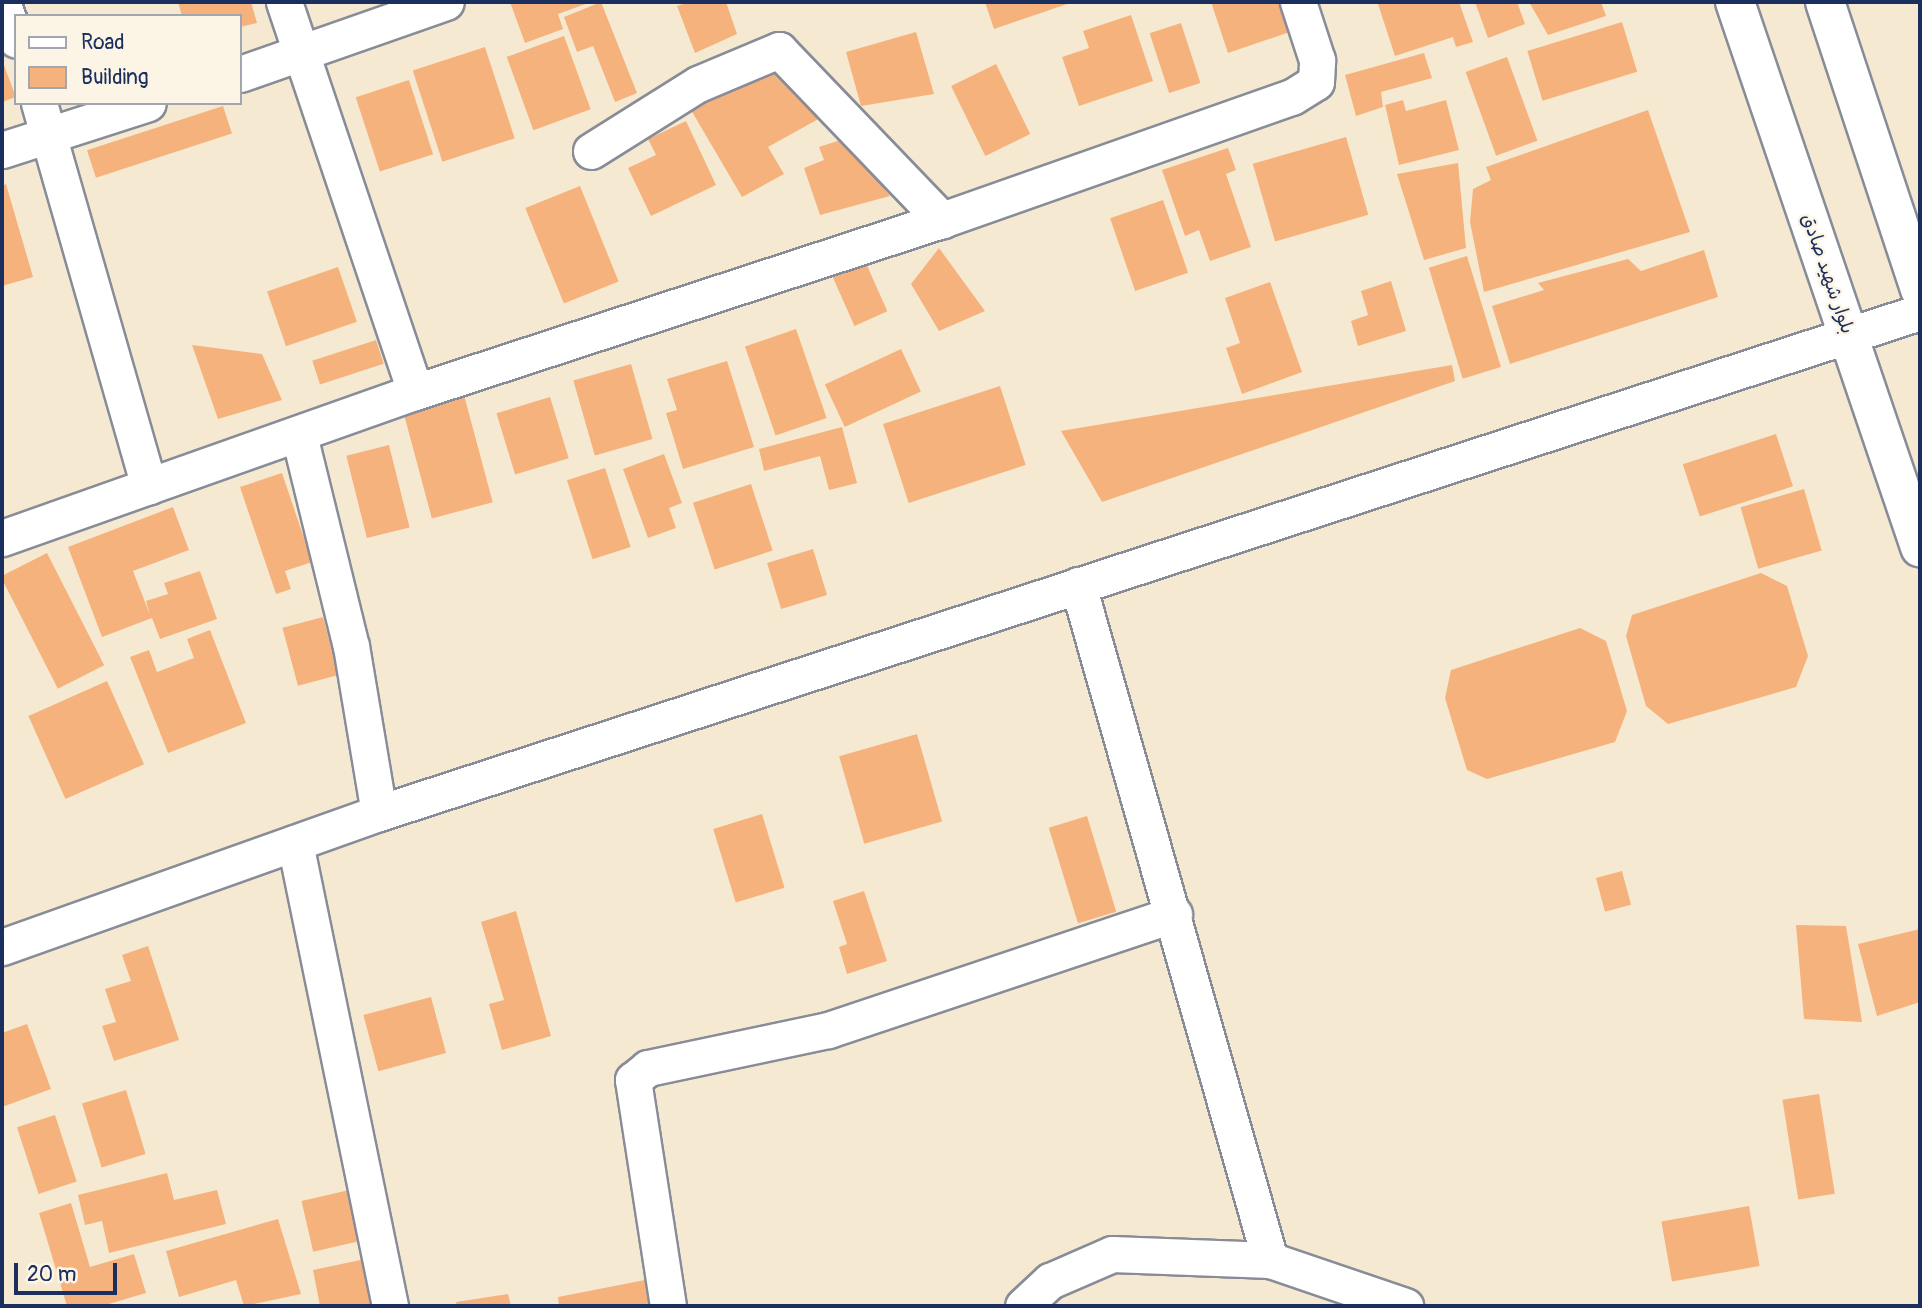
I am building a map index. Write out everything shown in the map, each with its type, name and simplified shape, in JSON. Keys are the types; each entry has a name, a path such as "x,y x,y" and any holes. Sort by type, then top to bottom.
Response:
{"main road":[{"name":"بلوار شهید صادق","path":"1735,2 1920,547"},
{"path":"1825,2 1920,290"}],"street":[{"path":"2,2 14,35"},
{"path":"284,2 415,392"},
{"path":"242,73 446,2"},
{"path":"2,538 415,392 942,220 1292,97 1316,82 1317,60 1298,2"},
{"path":"591,151 698,84 779,50 942,220"},
{"path":"2,150 44,119 135,105"},
{"path":"44,119 149,487"},
{"path":"2,947 379,813 1920,312"},
{"path":"299,435 351,646 379,813"},
{"path":"1078,585 1174,914 1270,1260"},
{"path":"295,843 390,1306"},
{"path":"668,1306 633,1080 648,1068 828,1030 1174,914"},
{"path":"1023,1306 1050,1281 1112,1254 1270,1260 1405,1306"}],"building":[{"path":"178,2 251,2 257,23 242,27 242,14 181,14"},
{"path":"510,2 591,2 558,14 563,29 525,43"},
{"path":"601,2 637,93 615,102 593,46 577,52 564,17"},
{"path":"690,2 726,2 737,34 695,53 677,6"},
{"path":"985,2 1073,2 994,29"},
{"path":"1211,2 1283,2 1293,31 1228,53"},
{"path":"1459,2 1473,42 1456,47 1453,37 1395,56 1378,4"},
{"path":"1475,2 1517,2 1525,24 1488,38"},
{"path":"1529,2 1601,2 1606,16 1548,35"},
{"path":"1131,15 1153,81 1079,106 1062,57 1089,48 1083,31"},
{"path":"1622,22 1637,72 1543,101 1527,51"},
{"path":"1181,23 1200,83 1169,93 1150,33"},
{"path":"916,32 934,94 861,106 846,52"},
{"path":"564,36 591,109 533,130 507,57"},
{"path":"485,47 515,138 442,162 413,70"},
{"path":"1424,53 1432,78 1381,92 1383,107 1356,116 1345,75"},
{"path":"1507,57 1537,141 1496,156 1466,72"},
{"path":"2,60 14,98 2,102"},
{"path":"779,63 822,117 768,147 784,174 742,197 691,110"},
{"path":"996,64 1030,134 985,156 951,86"},
{"path":"409,80 433,154 380,171 356,97"},
{"path":"1403,100 1406,111 1446,100 1459,150 1399,165 1385,105"},
{"path":"223,106 232,134 96,178 87,150"},
{"path":"1648,110 1690,232 1484,292 1470,222 1473,189 1491,180 1486,167"},
{"path":"686,121 716,185 651,216 628,168 656,155 648,139"},
{"path":"1346,137 1368,215 1275,242 1253,164"},
{"path":"844,139 890,196 820,215 804,168 824,160 819,147"},
{"path":"1228,148 1236,170 1226,174 1251,247 1210,261 1199,230 1185,236 1162,170"},
{"path":"1458,163 1466,248 1424,260 1397,174"},
{"path":"6,184 33,277 2,286 2,186"},
{"path":"580,186 619,281 564,304 525,208"},
{"path":"1163,200 1188,273 1135,291 1110,218"},
{"path":"939,248 985,311 939,331 911,284"},
{"path":"1704,250 1718,297 1510,364 1492,306 1544,290 1538,283 1628,259 1641,271"},
{"path":"1467,256 1501,367 1463,379 1429,268"},
{"path":"865,261 887,311 854,326 832,276"},
{"path":"338,267 357,322 286,346 267,291"},
{"path":"1391,281 1406,331 1358,346 1351,321 1368,315 1361,291"},
{"path":"1270,282 1302,372 1242,394 1226,348 1240,343 1225,298"},
{"path":"796,329 827,418 776,435 745,347"},
{"path":"376,340 384,364 320,384 312,361"},
{"path":"192,345 262,354 282,400 218,419"},
{"path":"901,349 921,392 845,427 825,384"},
{"path":"727,361 754,447 683,469 666,413 677,410 667,379"},
{"path":"631,364 652,439 595,456 573,381"},
{"path":"1452,365 1455,381 1102,502 1061,431"},
{"path":"1000,386 1026,465 909,503 883,424"},
{"path":"464,395 493,502 432,519 403,411"},
{"path":"550,397 569,458 515,475 496,413"},
{"path":"842,427 857,483 829,490 820,456 764,471 759,449"},
{"path":"1776,434 1793,486 1700,517 1683,464"},
{"path":"389,445 410,527 367,538 346,456"},
{"path":"664,454 682,503 669,508 676,528 648,538 623,469"},
{"path":"605,468 631,547 593,559 567,480"},
{"path":"282,473 312,562 285,571 291,589 276,594 240,487"},
{"path":"751,484 773,551 715,569 693,503"},
{"path":"1804,489 1822,551 1758,569 1741,507"},
{"path":"173,507 189,550 133,571 150,615 146,601 168,594 164,583 200,571 217,619 160,639 152,618 102,637 68,547"},
{"path":"813,549 827,595 781,609 767,563"},
{"path":"47,553 104,665 58,689 2,579 2,576"},
{"path":"1761,573 1787,586 1808,656 1796,687 1668,724 1646,706 1626,636 1632,615"},
{"path":"323,617 339,675 298,686 282,628"},
{"path":"1580,628 1606,641 1627,711 1615,742 1487,779 1467,770 1445,698 1451,670"},
{"path":"210,630 246,723 168,753 130,657 149,650 157,672 194,658 187,639"},
{"path":"107,681 144,764 65,799 28,716"},
{"path":"917,734 942,821 864,844 839,756"},
{"path":"762,814 785,888 736,903 713,829"},
{"path":"1087,816 1116,912 1078,923 1049,828"},
{"path":"1622,871 1631,905 1605,912 1596,878"},
{"path":"864,891 887,961 847,974 839,947 847,944 833,901"},
{"path":"516,911 551,1036 502,1050 489,1004 504,1000 481,922"},
{"path":"1796,925 1846,926 1862,1022 1804,1019"},
{"path":"1920,929 1920,1002 1877,1016 1858,944"},
{"path":"148,946 179,1040 114,1061 102,1026 116,1022 105,989 131,981 122,955"},
{"path":"431,997 446,1053 378,1071 363,1015"},
{"path":"27,1024 51,1089 2,1107 2,1033"},
{"path":"126,1090 146,1154 102,1168 82,1103"},
{"path":"1819,1094 1835,1194 1798,1200 1782,1100"},
{"path":"55,1115 77,1182 39,1194 17,1127"},
{"path":"167,1173 174,1200 217,1190 226,1224 109,1253 102,1221 85,1225 78,1195"},
{"path":"358,1188 370,1239 313,1252 301,1201"},
{"path":"71,1203 90,1267 134,1254 146,1293 102,1306 67,1306 39,1213"},
{"path":"1749,1206 1760,1266 1672,1282 1661,1221"},
{"path":"278,1219 301,1294 244,1306 236,1280 179,1297 166,1251"},
{"path":"370,1258 380,1306 320,1306 313,1270"},
{"path":"645,1280 650,1306 559,1306 558,1297"},
{"path":"508,1294 511,1306 457,1306 456,1302"}]}
